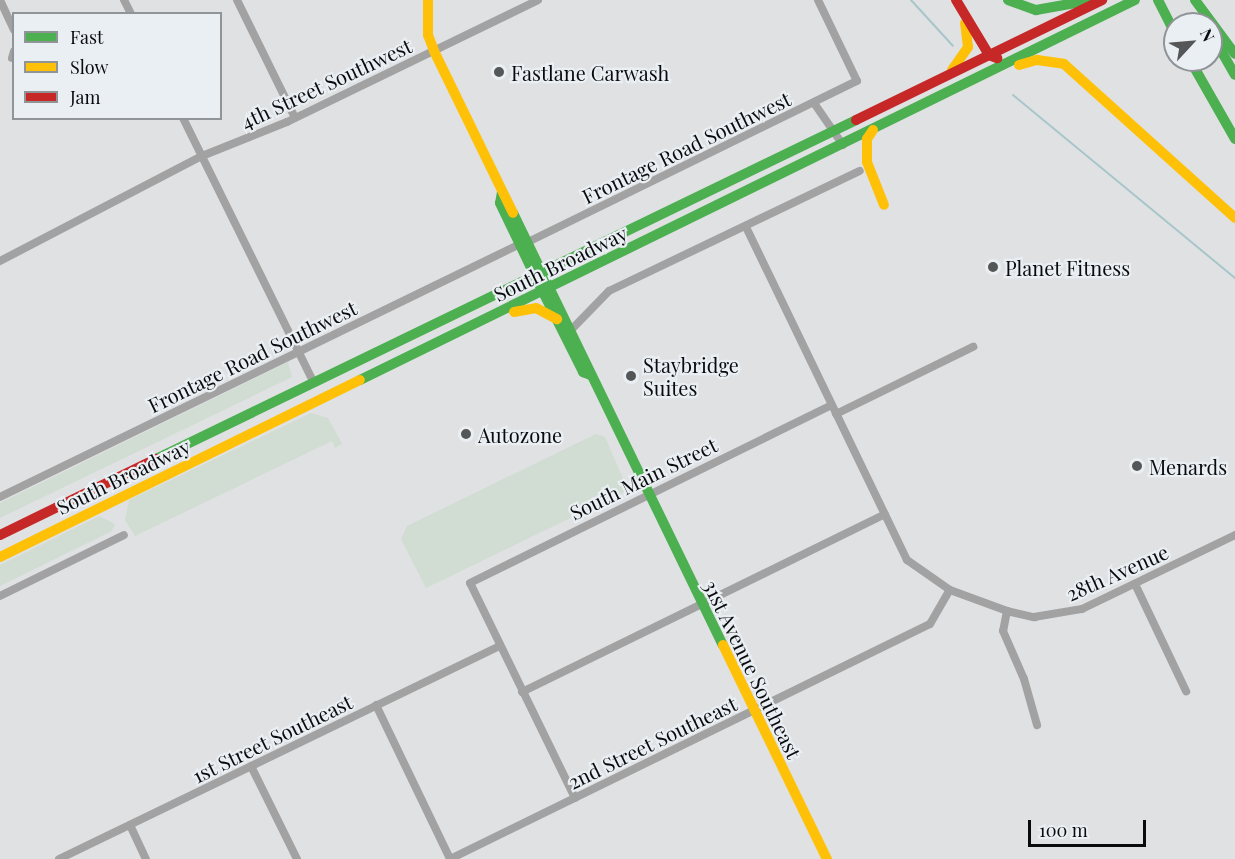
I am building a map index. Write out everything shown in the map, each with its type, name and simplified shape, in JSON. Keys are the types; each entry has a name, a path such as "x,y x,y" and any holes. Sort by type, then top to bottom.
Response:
{"main road":[{"path":"428,0 428,35 434,51 543,280 557,320 583,372 591,375"},
{"path":"956,0 988,55 999,58 1025,54"},
{"path":"1008,0 1036,10 1090,0"},
{"name":"South Broadway","path":"0,557 475,324 543,280 663,211 1102,0"},
{"name":"South Broadway","path":"0,535 471,305 543,280 843,145 1135,0"},
{"path":"1194,0 1235,54"},
{"path":"949,74 968,47 964,16"},
{"path":"1223,54 1235,75"},
{"path":"885,124 918,114 1024,63 1049,59 1075,73 1235,218"},
{"path":"1198,72 1235,139"},
{"path":"873,130 867,140 867,162 884,205"},
{"path":"543,280 573,328 591,375"},
{"path":"407,357 543,280"},
{"path":"327,397 329,382 404,346 471,305"},
{"path":"475,324 524,308 557,320"},
{"name":"31st Avenue Southeast","path":"591,375 827,859"},
{"path":"190,464 242,426 311,392 313,381"},
{"path":"111,503 108,493 114,487 191,451 235,421"}],"street":[{"path":"0,0 12,26"},
{"path":"237,0 295,118"},
{"name":"4th Street Southwest","path":"0,261 202,156 295,118 538,0"},
{"name":"Frontage Road Southwest","path":"0,497 857,81 818,0"},
{"path":"814,103 843,145"},
{"path":"184,120 296,352 313,381"},
{"path":"573,328 609,291 860,171"},
{"name":"28th Avenue","path":"746,227 907,560 950,591 1007,611 1055,616 1135,584 1235,535"},
{"path":"836,414 973,347"},
{"name":"South Main Street","path":"500,646 470,583 831,405"},
{"path":"522,692 885,514"},
{"path":"0,596 124,535"},
{"path":"1135,584 1186,691"},
{"name":"2nd Street Southeast","path":"450,859 930,624 950,591"},
{"path":"1007,611 1003,631 1037,725"},
{"path":"500,646 575,798"},
{"name":"1st Street Southeast","path":"59,859 500,646"},
{"path":"376,705 450,859"},
{"path":"251,766 297,859"},
{"path":"130,825 146,859"}],"shaded area":[{"path":"288,362 292,377 0,518 0,503"},
{"path":"311,413 328,418 342,444 335,448 332,441 135,536 125,520 129,500"},
{"path":"596,434 605,437 628,490 426,588 401,539 407,526"},
{"path":"99,516 115,524 112,531 0,586 0,565"}],"waterway":[{"path":"911,0 953,46"},
{"path":"1013,95 1235,278"}],"traffic: fast":[{"path":"1008,0 1036,10 1086,1"},
{"path":"360,380 1135,0"},
{"path":"1158,0 1164,12"},
{"path":"1195,0 1235,54"},
{"path":"1223,54 1235,75"},
{"path":"1197,72 1235,139"},
{"path":"156,459 856,120"},
{"path":"502,192 500,203 534,274 583,372 591,375"},
{"path":"513,213 723,645"}],"traffic: slow":[{"path":"428,0 428,35 434,51 513,213"},
{"path":"952,70 968,47 965,23"},
{"path":"1019,65 1037,60 1064,64 1235,218"},
{"path":"873,130 867,139 867,162 884,205"},
{"path":"514,312 536,308 557,319"},
{"path":"0,557 360,380"},
{"path":"723,645 827,859"}],"traffic: jam":[{"path":"956,0 989,55 997,58"},
{"path":"856,120 1102,0"},
{"path":"0,535 156,459"}],"place":[{"name":"Fastlane Carwash","path":"499,72"},
{"name":"Planet Fitness","path":"993,267"},
{"name":"Staybridge Suites","path":"631,376"},
{"name":"Autozone","path":"466,434"},
{"name":"Menards","path":"1137,466"}]}
